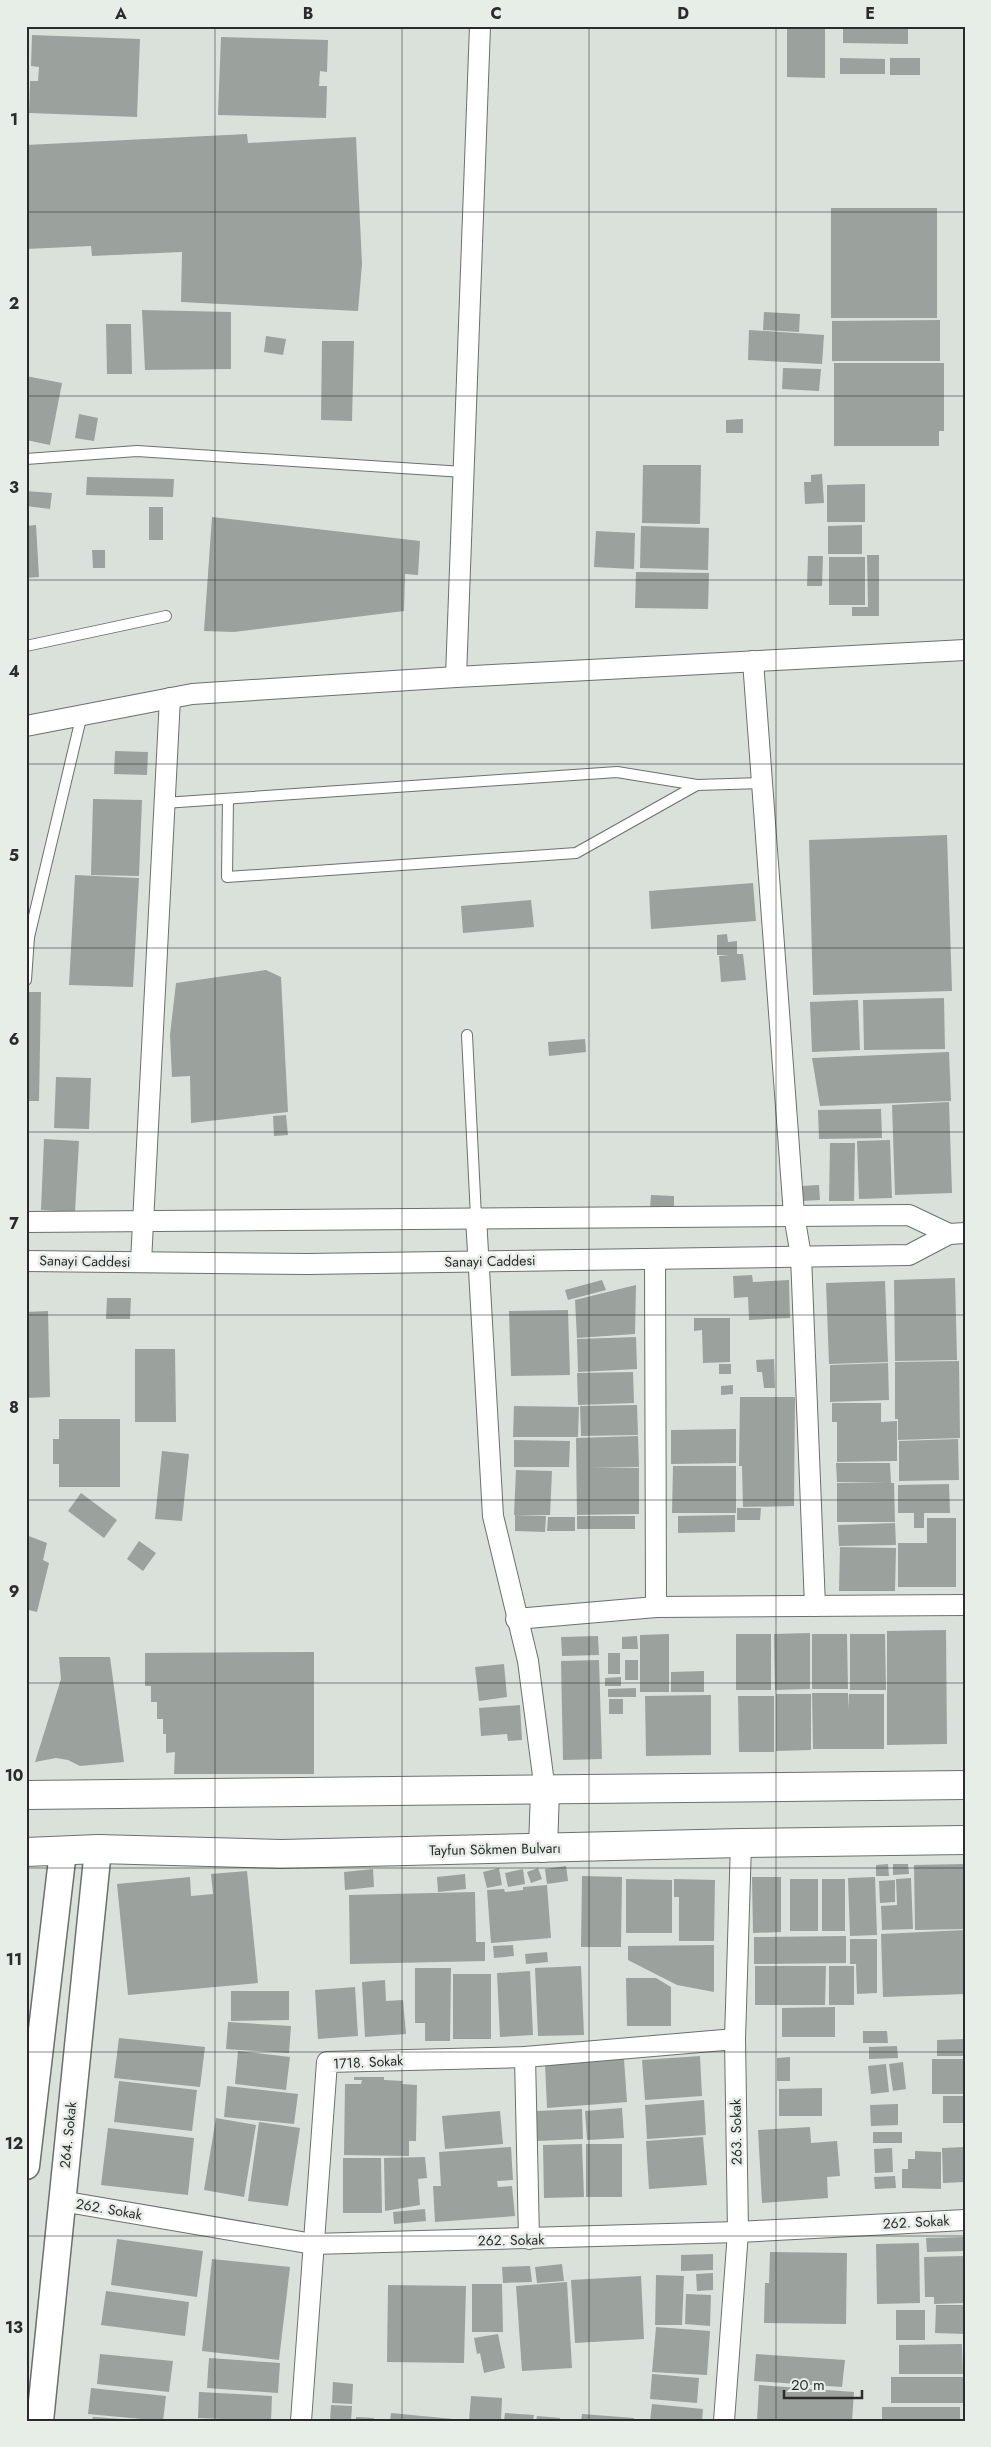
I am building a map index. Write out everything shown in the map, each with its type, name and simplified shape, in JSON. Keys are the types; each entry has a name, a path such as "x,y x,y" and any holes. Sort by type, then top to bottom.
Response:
{"main road":[{"path":"26,1796 965,1785"},
{"path":"542,1848 545,1791"},
{"name":"Tayfun Sökmen Bulvarı","path":"26,1852 98,1849 281,1854 741,1843 965,1840"}],"street":[{"path":"456,677 480,26"},
{"path":"26,726 192,694 456,677 965,650"},
{"path":"753,661 794,1215 801,1256 815,1606"},
{"path":"141,1262 170,698"},
{"name":"Sanayi Caddesi","path":"26,1222 909,1215 957,1234"},
{"path":"476,1217 493,1516 516,1619 528,1661 545,1791"},
{"name":"Sanayi Caddesi","path":"26,1261 308,1264 909,1254 957,1234"},
{"path":"655,1259 656,1608"},
{"path":"516,1619 656,1608 965,1605"},
{"name":"263. Sokak","path":"724,2421 738,2232 735,2039 741,1843"},
{"name":"264. Sokak","path":"40,2421 98,1849"},
{"path":"26,2166 64,1851"},
{"name":"1718. Sokak","path":"301,2421 327,2062 525,2058 735,2039"},
{"path":"525,2058 528,2240"},
{"name":"262. Sokak","path":"61,2200 313,2244 528,2240 738,2232 965,2220"}],"lane":[{"path":"26,459 137,451 464,472"},
{"path":"26,646 166,616"},
{"path":"26,980 28,936 82,714"},
{"path":"164,803 617,772 697,785 762,782"},
{"path":"228,799 227,877 576,853 697,785"},
{"path":"467,1035 476,1217"}],"building":[{"path":"787,26 825,26 825,78 787,77"},
{"path":"843,26 908,26 908,44 843,43"},
{"path":"32,35 140,39 137,117 29,113 30,81 38,81 39,67 31,66"},
{"path":"221,37 328,40 327,72 320,71 319,86 327,86 326,118 218,115"},
{"path":"840,58 885,59 885,74 840,74"},
{"path":"890,58 920,58 920,75 890,75"},
{"path":"247,134 248,143 356,137 362,264 358,311 181,302 182,252 92,256 91,246 26,249 26,145"},
{"path":"831,208 937,208 937,318 831,318"},
{"path":"142,310 231,312 231,369 145,370"},
{"path":"764,312 800,314 799,332 763,330"},
{"path":"940,320 940,361 832,361 832,321"},
{"path":"106,324 131,324 132,374 107,374"},
{"path":"749,330 824,335 822,364 748,360"},
{"path":"266,336 286,339 283,355 264,352"},
{"path":"322,341 354,341 352,421 321,420"},
{"path":"834,363 944,363 944,431 939,431 939,446 834,446"},
{"path":"783,368 821,369 819,391 782,389"},
{"path":"26,376 62,383 50,445 26,440"},
{"path":"79,414 98,418 94,441 75,438"},
{"path":"743,419 743,433 726,433 726,420"},
{"path":"643,465 701,465 700,524 642,523"},
{"path":"822,474 824,503 805,504 804,482 811,482 811,475"},
{"path":"87,477 174,479 173,497 86,495"},
{"path":"865,484 865,522 827,522 827,485"},
{"path":"26,491 52,493 50,509 26,506"},
{"path":"149,507 163,507 163,540 149,540"},
{"path":"212,517 420,541 418,575 405,574 404,611 234,632 204,631"},
{"path":"36,525 39,577 26,578 26,526"},
{"path":"862,525 862,554 828,554 828,526"},
{"path":"641,526 709,528 708,570 640,568"},
{"path":"596,531 635,533 634,569 594,567"},
{"path":"92,550 105,550 105,568 93,568"},
{"path":"867,555 879,555 879,616 852,616 852,607 868,607"},
{"path":"808,556 823,556 822,586 807,586"},
{"path":"829,557 865,557 865,605 829,605"},
{"path":"636,572 709,573 708,609 635,608"},
{"path":"115,751 148,752 147,775 114,774"},
{"path":"93,799 142,800 139,876 91,875"},
{"path":"947,835 952,991 813,995 809,840"},
{"path":"75,875 139,878 133,987 69,985"},
{"path":"753,883 756,921 651,929 649,891"},
{"path":"531,900 534,927 463,933 461,906"},
{"path":"727,934 728,942 737,941 737,954 743,954 746,980 721,982 719,956 730,955 717,955 717,935"},
{"path":"266,970 281,977 288,1112 191,1123 190,1076 172,1077 170,1035 176,983"},
{"path":"26,992 41,992 39,1101 26,1101"},
{"path":"944,998 945,1049 864,1050 863,1000"},
{"path":"858,1000 860,1050 812,1052 810,1002"},
{"path":"585,1039 586,1052 549,1056 548,1042"},
{"path":"949,1052 951,1101 820,1106 812,1058"},
{"path":"56,1077 91,1078 89,1129 54,1128"},
{"path":"949,1102 952,1193 895,1195 892,1105"},
{"path":"881,1109 882,1138 819,1139 818,1110"},
{"path":"286,1115 288,1135 274,1136 273,1116"},
{"path":"44,1139 79,1141 75,1212 41,1210"},
{"path":"890,1140 892,1198 859,1199 857,1141"},
{"path":"830,1143 855,1143 854,1201 829,1201"},
{"path":"819,1185 820,1200 802,1201 801,1186"},
{"path":"651,1195 674,1196 674,1209 650,1208"},
{"path":"752,1275 753,1282 789,1280 790,1318 749,1320 748,1297 734,1298 733,1276"},
{"path":"955,1278 957,1360 895,1361 894,1280"},
{"path":"602,1280 606,1290 568,1300 565,1290"},
{"path":"885,1281 888,1362 829,1364 826,1283"},
{"path":"636,1285 635,1334 577,1338 575,1300"},
{"path":"107,1298 131,1298 130,1319 106,1319"},
{"path":"568,1310 570,1375 511,1376 509,1311"},
{"path":"48,1311 50,1397 26,1398 26,1312"},
{"path":"694,1318 730,1318 730,1362 703,1363 702,1330 694,1331"},
{"path":"636,1337 637,1369 578,1372 577,1339"},
{"path":"135,1349 175,1349 176,1422 135,1422"},
{"path":"774,1359 775,1388 764,1388 762,1372 757,1372 756,1360"},
{"path":"959,1361 960,1438 898,1440 898,1419 895,1419 895,1362"},
{"path":"888,1363 889,1400 830,1402 830,1365"},
{"path":"719,1364 731,1364 731,1374 719,1374"},
{"path":"633,1372 634,1403 578,1405 577,1373"},
{"path":"733,1385 733,1394 721,1395 721,1386"},
{"path":"740,1397 795,1397 794,1506 743,1507 742,1466 739,1466"},
{"path":"832,1403 881,1403 881,1422 897,1421 897,1461 837,1462 837,1422 832,1422"},
{"path":"637,1405 638,1435 581,1436 580,1406"},
{"path":"514,1406 579,1407 578,1437 513,1437"},
{"path":"59,1419 120,1419 120,1487 59,1487 59,1464 53,1464 53,1439 59,1439"},
{"path":"736,1429 736,1463 671,1464 671,1430"},
{"path":"638,1436 639,1467 592,1468 639,1468 639,1514 577,1515 576,1438"},
{"path":"958,1439 959,1480 899,1481 899,1441"},
{"path":"514,1440 570,1441 569,1467 514,1467"},
{"path":"162,1451 189,1454 182,1521 155,1519"},
{"path":"836,1463 890,1463 891,1483 894,1483 895,1522 837,1522 837,1483 888,1483 837,1482"},
{"path":"673,1466 736,1466 736,1513 672,1513"},
{"path":"516,1470 552,1471 550,1515 514,1515"},
{"path":"949,1484 950,1513 924,1513 924,1528 914,1528 914,1513 898,1513 898,1485"},
{"path":"81,1493 117,1520 104,1538 68,1511"},
{"path":"737,1508 761,1508 760,1520 737,1520"},
{"path":"515,1515 546,1516 545,1532 515,1531"},
{"path":"735,1515 735,1532 678,1533 678,1516"},
{"path":"577,1516 635,1516 635,1529 577,1529"},
{"path":"548,1517 575,1517 575,1531 547,1531"},
{"path":"927,1518 956,1518 956,1587 898,1587 898,1543 927,1543"},
{"path":"895,1523 896,1545 839,1546 838,1525"},
{"path":"26,1535 47,1543 43,1560 49,1563 37,1612 29,1610 26,1615"},
{"path":"139,1541 156,1553 143,1571 127,1559"},
{"path":"840,1547 896,1548 895,1591 839,1591"},
{"path":"946,1630 947,1744 887,1745 887,1631"},
{"path":"810,1633 810,1689 775,1690 774,1634"},
{"path":"669,1634 669,1692 640,1692 640,1635"},
{"path":"736,1634 771,1634 771,1690 736,1690"},
{"path":"812,1634 847,1634 848,1689 812,1689"},
{"path":"850,1634 885,1634 886,1690 850,1690"},
{"path":"598,1636 599,1655 562,1656 561,1637"},
{"path":"637,1636 638,1649 622,1649 622,1637"},
{"path":"314,1652 314,1774 174,1774 175,1752 166,1753 166,1734 163,1734 163,1719 157,1719 157,1702 151,1702 151,1686 145,1686 145,1653"},
{"path":"608,1653 620,1653 620,1674 608,1674"},
{"path":"59,1657 110,1657 124,1762 80,1766 68,1760 56,1758 35,1762 61,1679"},
{"path":"599,1660 602,1759 563,1760 561,1661"},
{"path":"625,1660 638,1660 638,1680 625,1680"},
{"path":"504,1664 507,1697 479,1701 475,1667"},
{"path":"704,1671 704,1692 671,1692 671,1672"},
{"path":"621,1677 621,1686 605,1686 605,1678"},
{"path":"636,1688 636,1697 608,1697 608,1689"},
{"path":"812,1693 848,1693 848,1710 849,1694 884,1694 884,1749 813,1749"},
{"path":"776,1694 811,1694 811,1750 776,1751"},
{"path":"711,1695 711,1755 646,1756 645,1696"},
{"path":"738,1696 774,1696 774,1752 739,1752"},
{"path":"609,1699 623,1699 623,1714 609,1714"},
{"path":"520,1705 522,1740 508,1741 507,1734 481,1736 479,1708"},
{"path":"888,1864 889,1876 876,1876 876,1865"},
{"path":"893,1864 908,1864 909,1874 893,1875"},
{"path":"965,1864 965,1929 915,1930 914,1865"},
{"path":"566,1866 568,1881 547,1884 545,1869"},
{"path":"499,1868 502,1885 487,1888 483,1872"},
{"path":"538,1868 542,1879 531,1883 527,1872"},
{"path":"373,1869 374,1887 345,1890 344,1872"},
{"path":"523,1869 525,1884 508,1887 505,1873"},
{"path":"247,1871 258,1983 128,1995 117,1884 190,1877 191,1896 213,1894 211,1874"},
{"path":"465,1874 466,1889 438,1892 437,1877"},
{"path":"582,1876 622,1877 621,1947 581,1947"},
{"path":"752,1877 781,1877 781,1932 753,1933"},
{"path":"875,1877 877,1935 850,1936 848,1878"},
{"path":"911,1878 913,1929 882,1930 881,1906 897,1905 896,1879"},
{"path":"626,1879 672,1880 672,1933 626,1933"},
{"path":"674,1879 715,1880 714,1941 679,1941 679,1897 674,1897"},
{"path":"790,1879 818,1879 818,1931 790,1931"},
{"path":"822,1879 845,1879 845,1931 822,1931"},
{"path":"895,1880 895,1902 880,1903 879,1881"},
{"path":"547,1885 551,1938 491,1943 487,1890 504,1889 505,1892 523,1890 523,1887"},
{"path":"475,1892 476,1942 485,1942 485,1961 350,1964 349,1895"},
{"path":"965,1930 965,1994 883,1997 881,1934"},
{"path":"846,1936 846,1963 754,1964 754,1937"},
{"path":"850,1939 877,1939 877,1993 857,1994 856,1964 850,1964"},
{"path":"513,1945 514,1956 494,1958 493,1946"},
{"path":"714,1945 714,1992 677,1985 628,1960 628,1946"},
{"path":"547,1952 548,1962 526,1964 525,1954"},
{"path":"581,1966 584,2035 538,2036 535,1968"},
{"path":"755,1966 826,1966 825,2005 755,2005"},
{"path":"829,1966 854,1966 854,2005 829,2005"},
{"path":"415,1968 451,1968 450,2041 425,2041 425,2023 415,2023"},
{"path":"530,1971 533,2035 500,2037 497,1973"},
{"path":"453,1974 491,1974 491,2039 453,2039"},
{"path":"626,1978 656,1978 671,1987 671,2026 627,2026"},
{"path":"385,1980 386,2001 403,2000 406,2034 365,2037 362,1982"},
{"path":"355,1987 358,2036 318,2039 315,1990"},
{"path":"231,1991 289,1991 289,2020 231,2021"},
{"path":"835,2007 835,2037 782,2037 782,2008"},
{"path":"228,2022 291,2026 289,2053 226,2049"},
{"path":"863,2031 887,2031 888,2043 863,2043"},
{"path":"119,2038 205,2047 200,2087 114,2078"},
{"path":"965,2039 965,2056 937,2056 937,2040"},
{"path":"897,2046 898,2058 869,2059 869,2047"},
{"path":"238,2051 290,2057 286,2090 235,2084"},
{"path":"700,2056 702,2096 645,2100 642,2060"},
{"path":"790,2057 790,2081 777,2081 777,2058"},
{"path":"624,2059 627,2102 547,2108 545,2064"},
{"path":"932,2059 965,2059 965,2094 932,2094"},
{"path":"903,2062 906,2089 893,2091 889,2064"},
{"path":"886,2064 889,2092 871,2094 868,2066"},
{"path":"354,2077 384,2077 384,2080 403,2081 402,2084 417,2085 416,2141 409,2141 409,2156 344,2155 345,2084 361,2084 362,2080 354,2080"},
{"path":"119,2081 197,2090 192,2131 114,2122"},
{"path":"227,2086 298,2094 294,2124 224,2117"},
{"path":"822,2088 822,2116 779,2116 779,2089"},
{"path":"943,2096 965,2096 965,2123 943,2123"},
{"path":"704,2100 706,2135 647,2139 645,2105"},
{"path":"898,2104 898,2125 871,2126 870,2105"},
{"path":"622,2108 624,2138 587,2140 585,2111"},
{"path":"582,2109 583,2139 537,2141 536,2111"},
{"path":"500,2111 503,2144 445,2149 442,2116"},
{"path":"216,2118 256,2125 244,2197 204,2190"},
{"path":"259,2122 300,2128 288,2206 248,2201"},
{"path":"810,2127 811,2143 837,2141 840,2176 827,2177 828,2198 762,2203 758,2130"},
{"path":"108,2128 194,2138 188,2195 101,2185"},
{"path":"873,2132 902,2132 902,2143 873,2143"},
{"path":"703,2137 707,2185 649,2189 646,2141"},
{"path":"582,2144 584,2197 544,2198 543,2145"},
{"path":"586,2144 622,2144 622,2197 586,2197"},
{"path":"511,2147 513,2180 497,2181 498,2187 512,2186 515,2216 435,2222 433,2186 441,2186 439,2152"},
{"path":"965,2147 965,2182 943,2183 942,2148"},
{"path":"892,2148 893,2172 875,2173 874,2149"},
{"path":"915,2151 941,2152 941,2189 902,2188 902,2169 908,2169 908,2159 915,2159"},
{"path":"425,2157 427,2178 418,2179 420,2205 385,2211 384,2158"},
{"path":"343,2158 381,2158 382,2213 343,2213"},
{"path":"895,2176 896,2188 875,2189 874,2177"},
{"path":"425,2209 426,2221 394,2224 393,2212"},
{"path":"965,2237 965,2251 927,2252 926,2238"},
{"path":"117,2239 203,2251 197,2297 111,2285"},
{"path":"919,2243 920,2303 877,2304 876,2244"},
{"path":"770,2252 847,2253 846,2324 764,2323 765,2283 769,2283"},
{"path":"713,2254 713,2270 681,2271 681,2255"},
{"path":"965,2256 965,2303 934,2304 934,2297 925,2297 924,2257"},
{"path":"212,2259 290,2267 279,2360 202,2351"},
{"path":"562,2264 564,2281 537,2283 535,2267"},
{"path":"530,2266 532,2282 503,2283 502,2267"},
{"path":"713,2273 713,2290 697,2291 696,2274"},
{"path":"656,2275 684,2276 682,2325 655,2325"},
{"path":"641,2276 644,2339 575,2343 571,2280"},
{"path":"567,2282 572,2368 522,2371 516,2286"},
{"path":"472,2284 502,2284 503,2332 472,2332"},
{"path":"388,2285 466,2286 464,2363 387,2362"},
{"path":"106,2291 189,2302 185,2336 101,2325"},
{"path":"686,2294 711,2295 710,2326 685,2324"},
{"path":"936,2305 965,2305 965,2334 935,2333"},
{"path":"896,2310 925,2310 925,2340 896,2340"},
{"path":"656,2327 710,2331 707,2375 652,2372"},
{"path":"498,2334 505,2368 484,2373 480,2353 477,2354 474,2338"},
{"path":"962,2344 963,2374 899,2374 899,2345"},
{"path":"100,2354 173,2361 169,2392 97,2384"},
{"path":"756,2354 845,2360 842,2387 754,2381"},
{"path":"209,2358 280,2363 278,2393 207,2388"},
{"path":"652,2374 699,2378 697,2403 650,2399"},
{"path":"891,2377 965,2377 965,2403 891,2403"},
{"path":"333,2382 353,2384 352,2404 332,2403"},
{"path":"759,2385 854,2392 852,2421 757,2421"},
{"path":"91,2388 166,2396 163,2421 88,2414"},
{"path":"199,2392 272,2396 271,2421 198,2418"},
{"path":"471,2396 502,2398 501,2421 469,2421"},
{"path":"652,2404 703,2409 702,2421 650,2421"},
{"path":"331,2405 352,2406 351,2421 330,2421"},
{"path":"882,2407 960,2407 960,2421 882,2421"},
{"path":"391,2413 453,2419 453,2421 390,2421"},
{"path":"505,2413 534,2415 533,2421 504,2421"},
{"path":"582,2414 634,2418 634,2421 581,2421"},
{"path":"537,2416 560,2418 560,2421 536,2421"},
{"path":"93,2417 122,2419 122,2421 92,2421"},
{"path":"356,2417 374,2418 373,2421 356,2421"}]}
